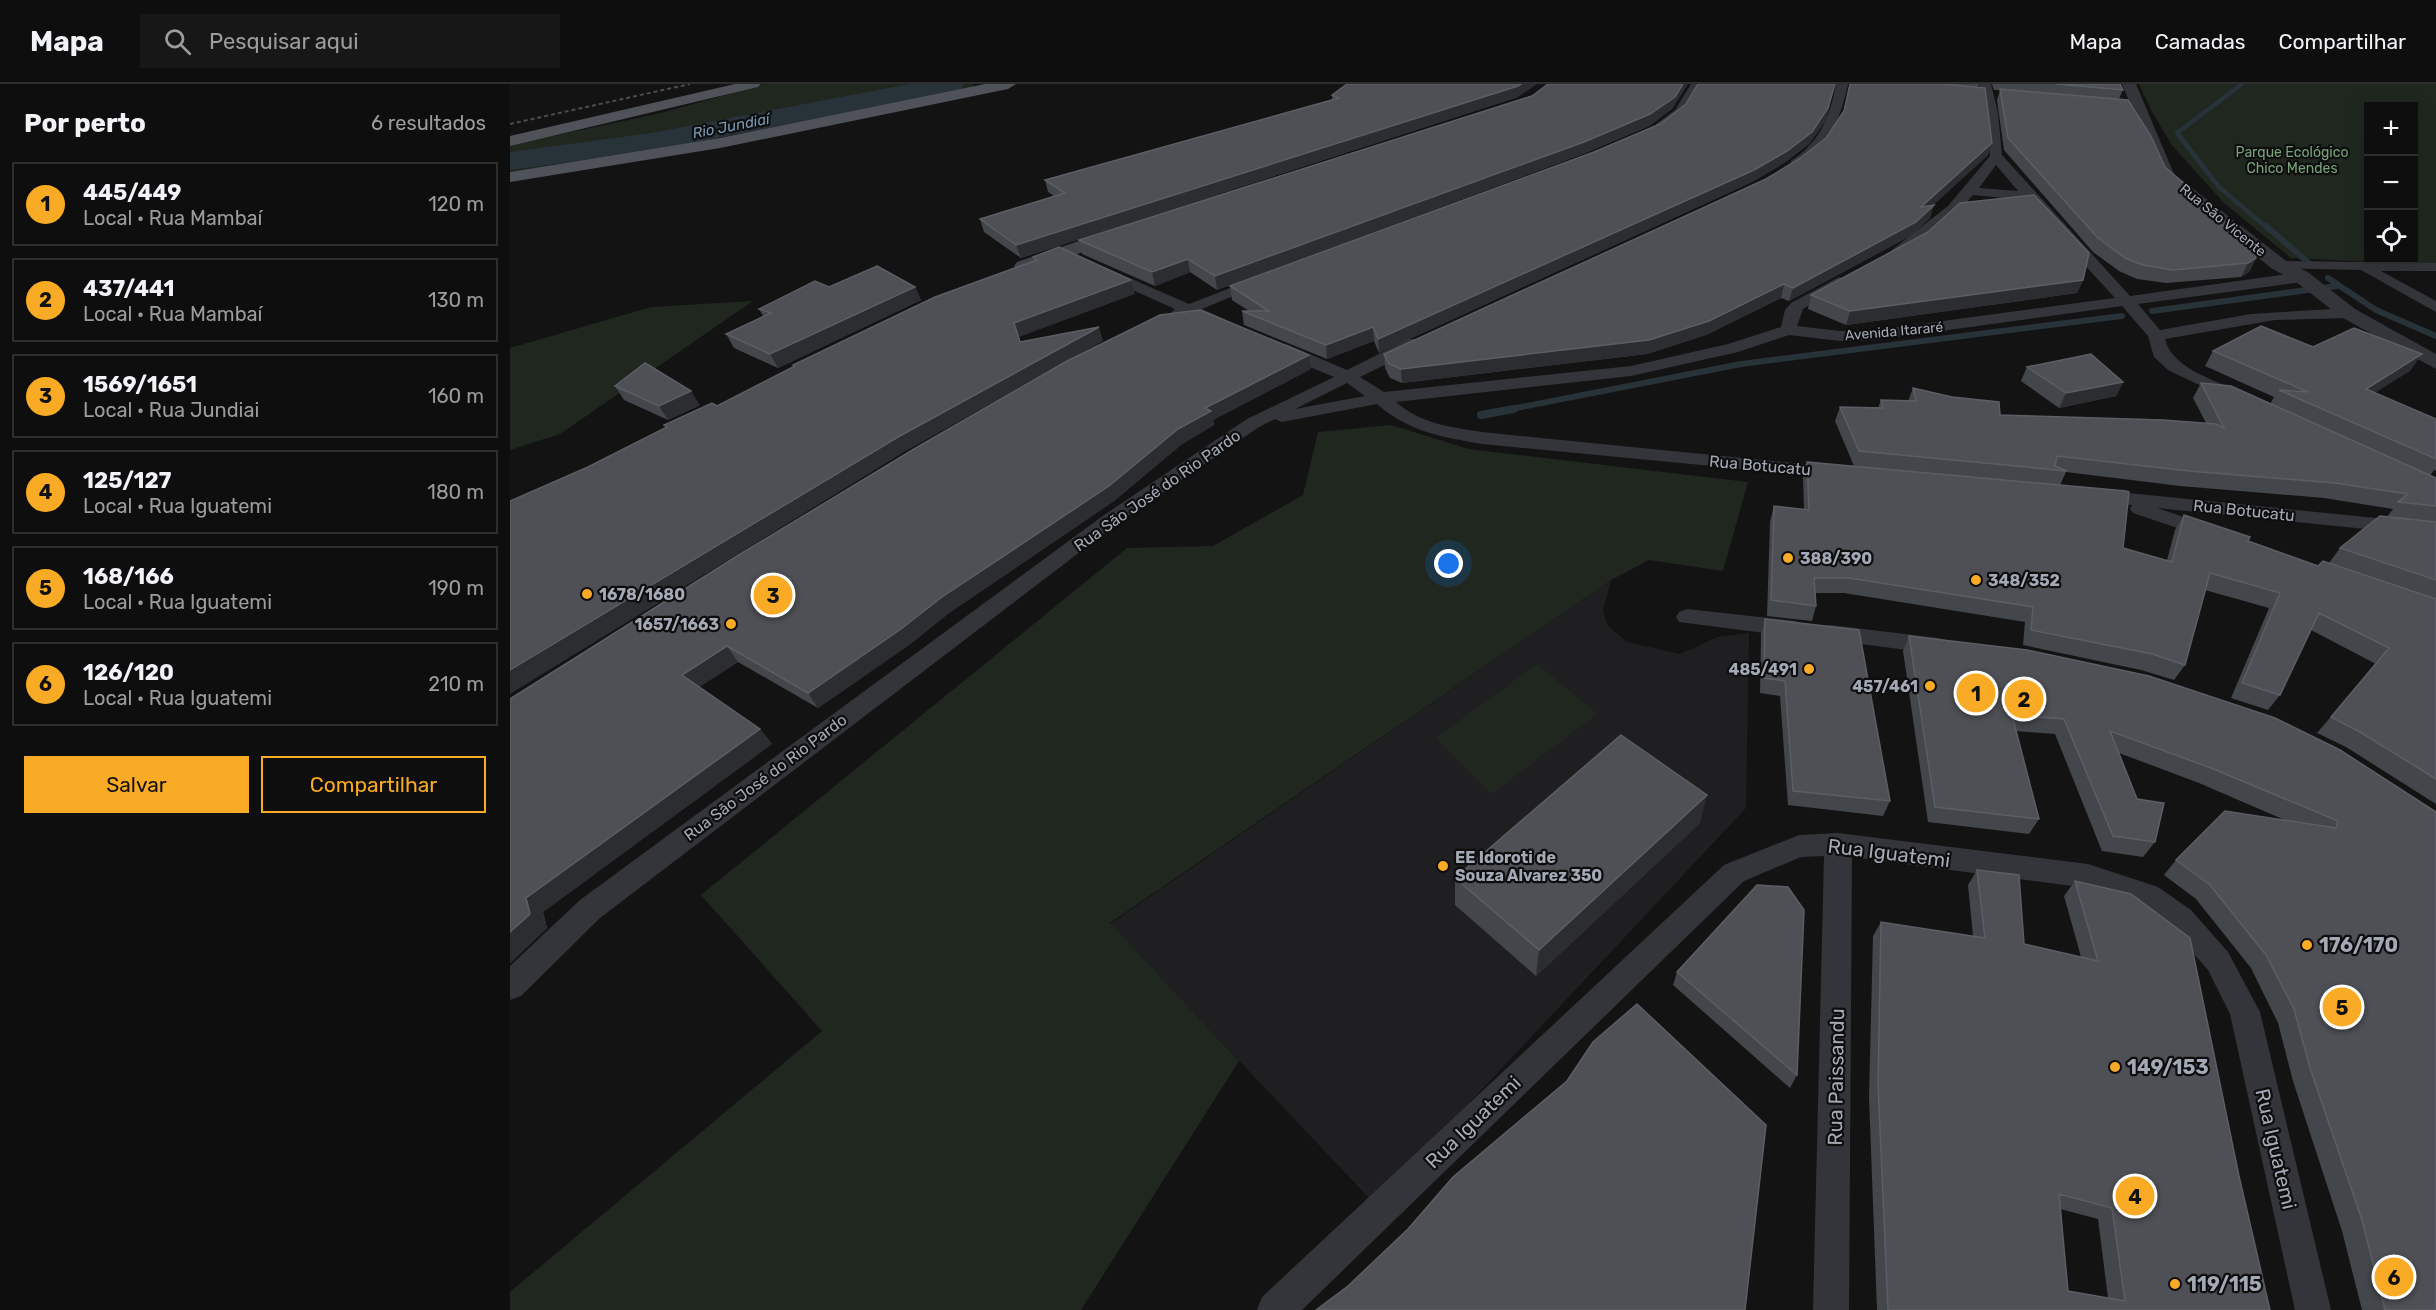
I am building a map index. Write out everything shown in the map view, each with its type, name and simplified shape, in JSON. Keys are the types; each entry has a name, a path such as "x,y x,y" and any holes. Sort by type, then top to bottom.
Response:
{"main road":[{"path":"510,141 651,110 753,84"},
{"path":"510,177 720,143 1008,84"},
{"path":"1006,273 1060,252 1140,227"}],"street":[{"path":"1645,135 1679,112 1697,84"},
{"path":"1784,171 1802,161 1829,134 1838,116 1842,84"},
{"name":"Rua São Vicente","path":"2129,84 2133,107 2167,176 2278,264 2302,277 2348,313 2436,363"},
{"path":"1986,91 1992,113 1996,156 2029,196 2156,336 2160,353 2174,366 2250,405"},
{"path":"1887,256 1918,240 1972,191 1996,156"},
{"path":"1972,191 2029,196"},
{"path":"1060,252 1240,332"},
{"path":"2278,264 2436,267"},
{"path":"2365,267 2436,307"},
{"path":"1788,330 1793,310 1797,306 1855,273"},
{"path":"1166,318 1274,277"},
{"name":"Avenida Itararé","path":"1253,423 1381,398 1631,371 1732,348 1788,330 1840,336 1876,335 2302,277"},
{"path":"2156,336 2208,324 2267,316 2348,313"},
{"name":"Rua São José do Rio Pardo","path":"510,986 590,909 1111,519 1253,423 1433,334"},
{"name":"Rua Botucatu","path":"1262,340 1347,376 1381,398 1399,414 1433,430 1482,438 1855,474"},
{"name":"Rua Botucatu","path":"2081,495 2436,530"},
{"path":"2105,497 2226,539"},
{"path":"1687,617 1961,648"},
{"name":"Rua Iguatemi","path":"1275,1310 1734,873 1799,846 1838,844 2088,876 2148,896 2181,919 2218,961 2245,1012 2313,1310"},
{"name":"Rua Paissandu","path":"1832,1310 1838,844"}],"shaded area":[{"name":"EE Idoroti de Souza Alvarez 350","path":"1611,580 1603,611 1608,626 1627,642 1680,654 1718,637 1749,633 1746,808 1428,1147 1369,1198 1110,924"}],"green space":[{"path":"765,84 973,84 975,87 743,133 510,172 510,145 661,113"},
{"name":"Parque Ecológico Chico Mendes","path":"2139,84 2436,84 2436,265 2415,264 2418,264 2418,102 2364,102 2364,262 2291,258 2224,203 2171,144"},
{"path":"753,301 560,434 510,450 510,348 651,307"},
{"path":"1391,425 1469,449 1748,482 1723,571 1649,560 1611,580 1110,923 1239,1061 1081,1310 510,1310 510,1292 822,1031 701,895 1127,548 1213,546 1303,495 1318,432"},
{"path":"1537,664 1598,714 1491,794 1435,738"}],"building":[{"path":"1347,84 1521,84 1016,245 980,219 1065,193 1045,180 1339,98 1332,95"},
{"path":"1548,84 1683,84 1675,97 1650,114 1584,142 1215,276 1188,259 1152,272 1079,240 1532,96"},
{"path":"1698,84 1835,84 1828,108 1812,132 1787,151 1754,170 1378,339 1373,327 1326,345 1242,311 1269,311 1230,286 1594,152 1660,124 1686,104"},
{"path":"1850,84 1942,84 1985,88 1992,143 1921,207 1934,205 1916,222 1793,288 1784,284 1709,321 1649,340 1401,369 1389,364 1384,354 1766,179 1799,159 1826,138 1844,111"},
{"path":"2056,84 2120,84 2123,90"},
{"path":"2000,89 2128,100 2151,136 2165,167 2188,187 2182,187 2256,246 2256,258 2248,263 2173,270 2143,265 2125,258 2098,238 2008,138"},
{"path":"2034,195 2089,253 2083,280 1850,311 1811,295 1928,232 1960,203"},
{"path":"1059,247 1131,280 1014,323 1020,342 1099,327 898,437 510,670 510,501 588,467 667,427 664,425 712,403 717,406 795,366 793,365 935,297 1037,260 1033,257"},
{"path":"877,266 915,287 770,354 726,334 771,313 759,309 815,281 829,287"},
{"path":"1200,310 1309,355 1205,408 1211,411 1178,429 1109,486 942,597 901,629 808,693 727,646 682,675 760,729 526,898 530,914 510,932 510,699 737,556 914,449 1067,361 1160,315"},
{"path":"2261,326 2313,347 2354,328 2422,354 2366,389 2436,419 2436,459 2279,390 2308,392 2213,351"},
{"path":"2091,354 2123,382 2066,393 2027,367"},
{"path":"645,363 691,391 659,406 615,386"},
{"path":"2201,383 2231,386 2436,478 2436,506 2398,502 2408,494 2335,483 2189,471 2057,456 2055,466 2067,471 1859,451 1840,407 1883,408 1881,400 1916,401 1913,388 1952,397 1999,402 2000,415 2163,420 2216,424 2224,428"},
{"path":"1807,462 2126,491 2129,492 2123,548 2172,562 2184,515 2250,537 2248,541 2318,566 2323,561 2436,599 2436,779 2360,732 2331,717 2389,648 2319,613 2280,695 2242,683 2280,593 2210,573 2185,665 2152,654 2031,630 2033,607 1849,578 1814,578 1816,606 1771,600 1774,506 1809,510"},
{"path":"2380,516 2436,522 2436,580 2340,548"},
{"path":"1765,619 1859,630 1890,801 1793,791 1785,681 1764,678"},
{"path":"1909,636 2027,650 2149,676 2275,718 2340,750 2436,812 2436,1310 2385,1310 2362,1220 2310,1068 2294,1009 2266,955 2210,885 2176,860 2225,811 2336,828 2338,821 2211,768 2110,731 2137,799 2164,803 2155,842 2113,836 2064,719 2012,715 2039,819 1935,807"},
{"path":"1621,735 1707,795 1539,950 1455,878"},
{"path":"1977,870 2019,875 2024,944 2098,961 2075,881 2131,894 2190,938 2239,1176 2270,1310 1888,1310 1878,1084 1881,922 1985,938","holes":["2059,1194 2112,1208 2125,1301 2068,1291"]},
{"path":"1757,885 1788,887 1804,910 1797,1075 1677,972"},
{"path":"1637,1004 1766,1125 1745,1310 1316,1310 1348,1286 1408,1229 1453,1177 1567,1081 1593,1042"}],"waterway":[{"name":"Rio Jundiaí","path":"510,161 651,142 951,84"},
{"path":"2242,84 2177,133 2219,187 2267,228"},
{"path":"2266,226 2310,264"},
{"path":"2328,278 2376,310 2436,336"},
{"path":"2152,311 2337,286"},
{"path":"1506,410 1741,364 2122,316"},
{"path":"1481,415 1514,409"}],"railway":[{"path":"510,124 690,84"}],"place":[{"name":"388/390","path":"1788,558"},
{"name":"348/352","path":"1976,580"},
{"name":"1678/1680","path":"587,594"},
{"name":"1569/1651","path":"773,595"},
{"name":"1657/1663","path":"731,624"},
{"name":"485/491","path":"1809,669"},
{"name":"457/461","path":"1930,686"},
{"name":"445/449","path":"1976,693"},
{"name":"437/441","path":"2024,699"},
{"name":"EE Idoroti de Souza Alvarez 350","path":"1443,866"},
{"name":"176/170","path":"2307,945"},
{"name":"168/166","path":"2342,1007"},
{"name":"149/153","path":"2115,1067"},
{"name":"125/127","path":"2135,1196"},
{"name":"126/120","path":"2394,1277"},
{"name":"119/115","path":"2175,1284"}]}
